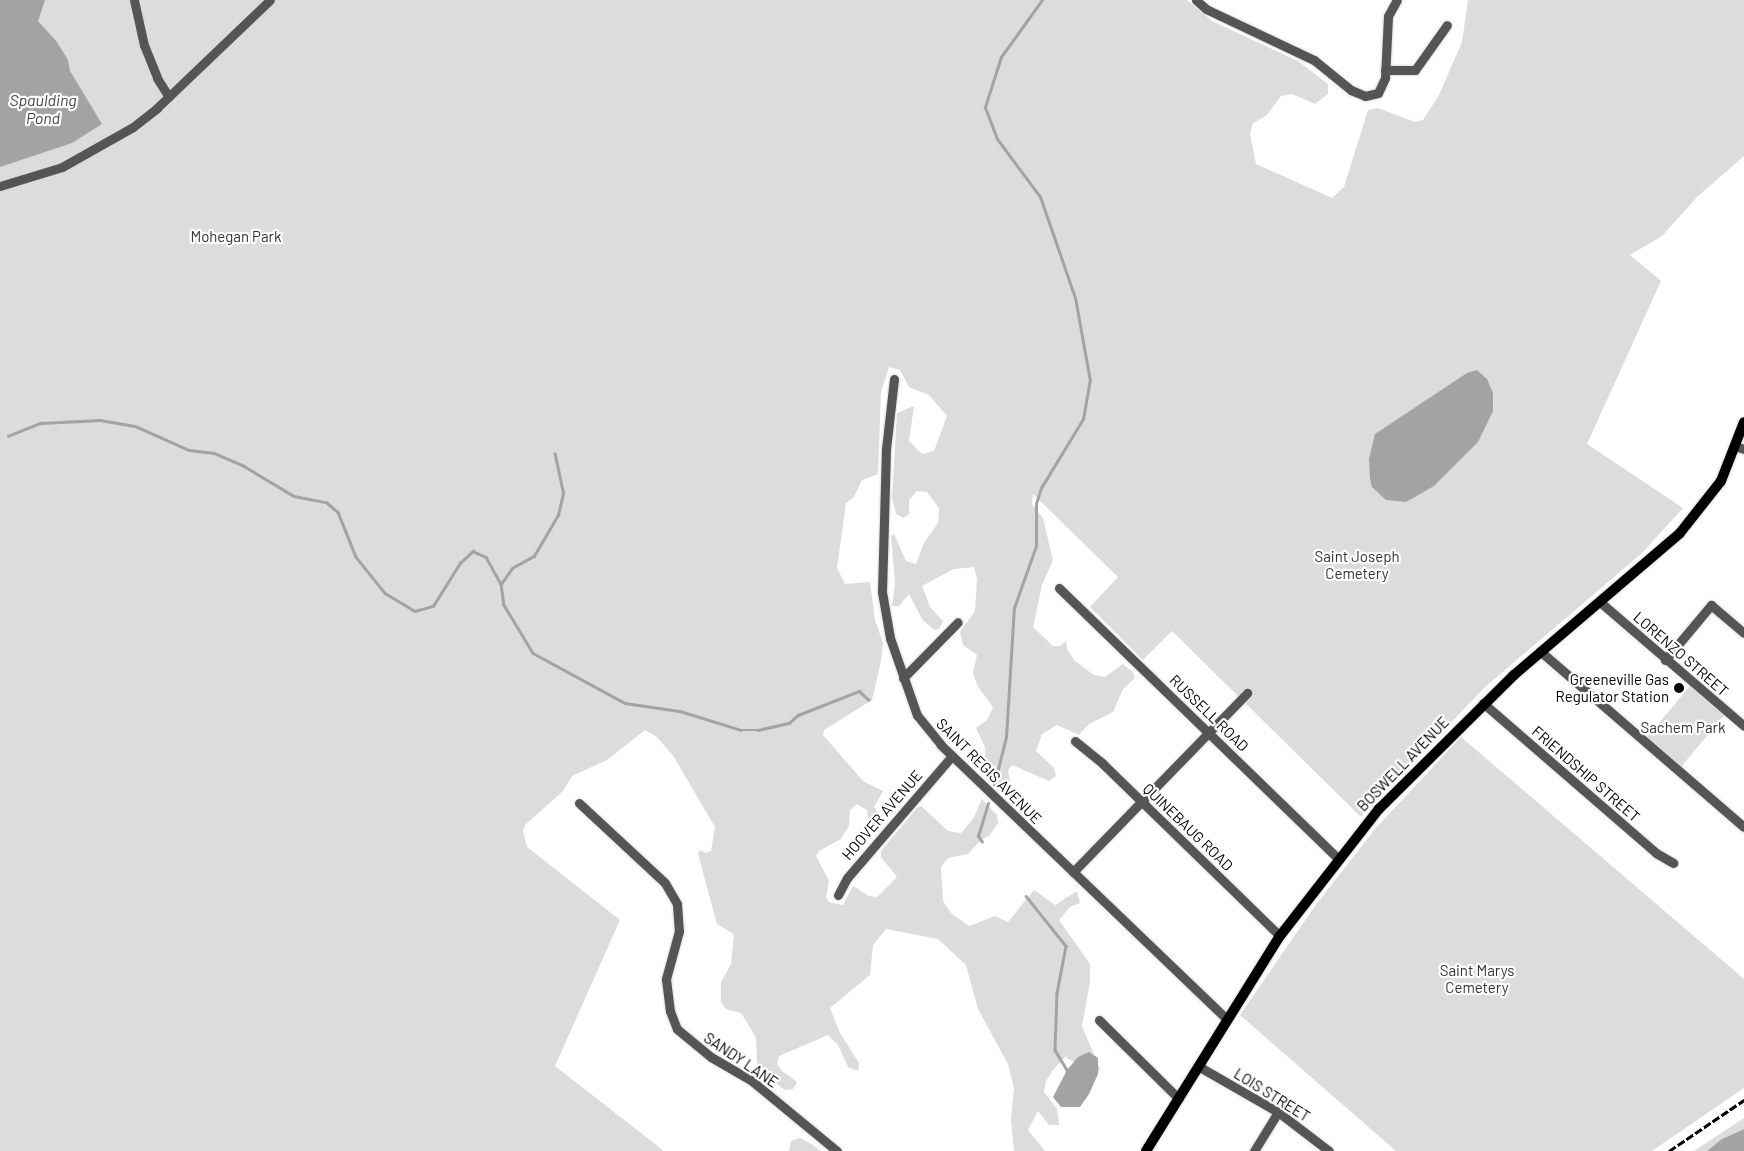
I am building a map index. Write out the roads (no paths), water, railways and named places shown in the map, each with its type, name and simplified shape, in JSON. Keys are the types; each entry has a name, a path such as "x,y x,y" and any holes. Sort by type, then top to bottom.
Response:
{"main road":[{"name":"BOSWELL AVENUE","path":"1146,1151 1280,936 1378,809 1483,703 1540,651 1648,564 1705,506 1740,448 1744,422"}],"street":[{"path":"134,0 144,45 157,78 169,97"},
{"path":"0,186 46,173 93,152 133,127 169,97 270,0"},
{"path":"1196,0 1206,9 1314,60 1365,96 1378,93 1385,70 1388,16 1397,0"},
{"path":"1385,70 1415,70 1447,25"},
{"name":"SAINT REGIS AVENUE","path":"894,379 886,449 882,592 888,631 921,721 952,756 1227,1019"},
{"name":"RUSSELL ROAD","path":"1059,588 1339,859"},
{"name":"LORENZO STREET","path":"1600,602 1665,660 1744,726"},
{"path":"1665,660 1711,605 1744,633"},
{"path":"904,678 958,622"},
{"path":"1540,651 1744,826"},
{"path":"1073,872 1247,693"},
{"name":"FRIENDSHIP STREET","path":"1483,703 1656,853 1673,863"},
{"name":"QUINEBAUG ROAD","path":"1075,741 1142,801 1280,936"},
{"name":"HOOVER AVENUE","path":"838,895 847,878 952,756"},
{"name":"SANDY LANE","path":"579,803 665,883 677,904 679,931 666,979 670,1011 678,1028 710,1057 752,1081 837,1151"},
{"path":"1099,1020 1179,1099"},
{"name":"LOIS STREET","path":"1198,1066 1278,1112 1329,1151"},
{"path":"1254,1151 1278,1112"}],"water":[{"name":"Spaulding Pond","path":"0,0 45,0 38,21 57,42 68,60 70,71 102,124 72,143 0,167"},
{"path":"1477,370 1487,379 1493,393 1493,411 1478,442 1434,486 1406,502 1386,500 1372,487 1370,479 1369,459 1375,434 1467,373"},
{"path":"1089,1052 1098,1058 1098,1074 1089,1094 1080,1107 1061,1107 1053,1097 1067,1070 1078,1057"},
{"path":"1744,1129 1744,1151 1707,1151 1722,1139"}],"waterway":[{"path":"994,785 1006,737 1014,608 1036,546 1036,504 1041,488 1083,419 1090,381 1075,298 1040,197 997,139 985,107 1001,57 1042,0"},
{"path":"8,436 41,423 100,420 135,426 189,450 214,453 244,466 294,496 326,502 338,512 356,557 385,593 415,611 433,606 460,563 473,551 486,557 501,584 504,605 533,653 625,703 680,711 741,730 758,730 789,723 798,715 859,691 869,700"},
{"path":"501,584 512,568 534,556 558,515 563,493 555,454"},
{"path":"982,842 978,836 988,804"},
{"path":"1026,896 1066,946 1057,993 1055,1050 1067,1070"}],"railway":[{"path":"1669,1151 1744,1100"}],"place":[{"name":"Greeneville Gas Regulator Station","path":"1679,688"}],"park label":[{"name":"Mohegan Park","path":"236,237"},
{"name":"Saint Joseph Cemetery","path":"1357,564"},
{"name":"Sachem Park","path":"1683,728"},
{"name":"Saint Marys Cemetery","path":"1477,978"}]}
